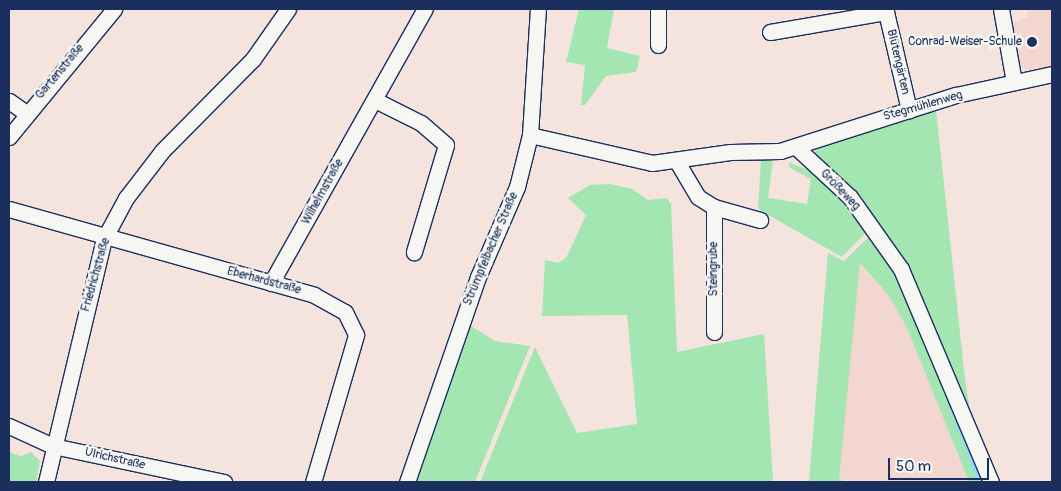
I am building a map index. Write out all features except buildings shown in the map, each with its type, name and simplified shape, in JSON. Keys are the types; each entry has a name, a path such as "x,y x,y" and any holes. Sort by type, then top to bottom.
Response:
{"street":[{"name":"Gartenstraße","path":"9,137 26,113 114,9"},
{"name":"Friedrichstraße","path":"46,482 53,446 104,239 126,198 162,151 253,59 288,9"},
{"name":"Wilhelmstraße","path":"271,283 425,9"},
{"name":"Strümpfelbacher Straße","path":"407,482 478,277 517,187 530,135 538,9"},
{"path":"658,9 658,45"},
{"path":"1001,9 1014,82"},
{"name":"Blütengärten","path":"770,32 885,10 909,110"},
{"name":"Stegmühlenweg","path":"796,148 909,110 1014,82 1052,74"},
{"path":"375,100 421,123 446,145 414,252"},
{"path":"9,101 26,113"},
{"path":"530,135 627,160 676,160 796,148"},
{"name":"Größeweg","path":"796,148 850,197 901,269 991,482"},
{"path":"676,160 691,192 714,207 760,220"},
{"name":"Steingrube","path":"714,207 714,332"},
{"name":"Eberhardstraße","path":"9,209 104,239 314,295 345,312 356,335 313,482"},
{"name":"Ulrichstraße","path":"9,426 53,446 224,482"}],"shaded area":[{"name":"Conrad-Weiser-Schule","path":"1027,9 1052,9 1052,66 1025,70 1014,59 1008,25 1028,17"},
{"path":"859,263 889,296 907,328 969,482 839,480"}],"green space":[{"path":"579,9 614,9 607,48 640,56 636,72 606,76 585,105 581,105 585,65 566,62"},
{"path":"936,110 965,379 972,422 926,319 815,153 816,148"},
{"path":"761,160 773,161 768,198 807,204 811,179 790,168 788,162 818,174 839,192 867,231 842,257 763,212 758,208"},
{"path":"609,184 632,189 648,200 667,198 671,204 677,352 764,334 773,482 480,482 535,347 577,433 637,424 627,315 542,316 545,260 558,263 566,258 586,215 568,198 590,185"},
{"path":"872,234 899,271 983,482 969,482 907,328 889,296 860,263 839,480 850,482 809,482 828,253 844,261"},
{"path":"466,323 495,341 530,346 475,482 413,482"},
{"path":"9,452 21,456 31,452 40,461 36,482 9,482"}],"waterway":[{"path":"950,405 980,482"}],"place":[{"name":"Conrad-Weiser-Schule","path":"1032,42"}]}
